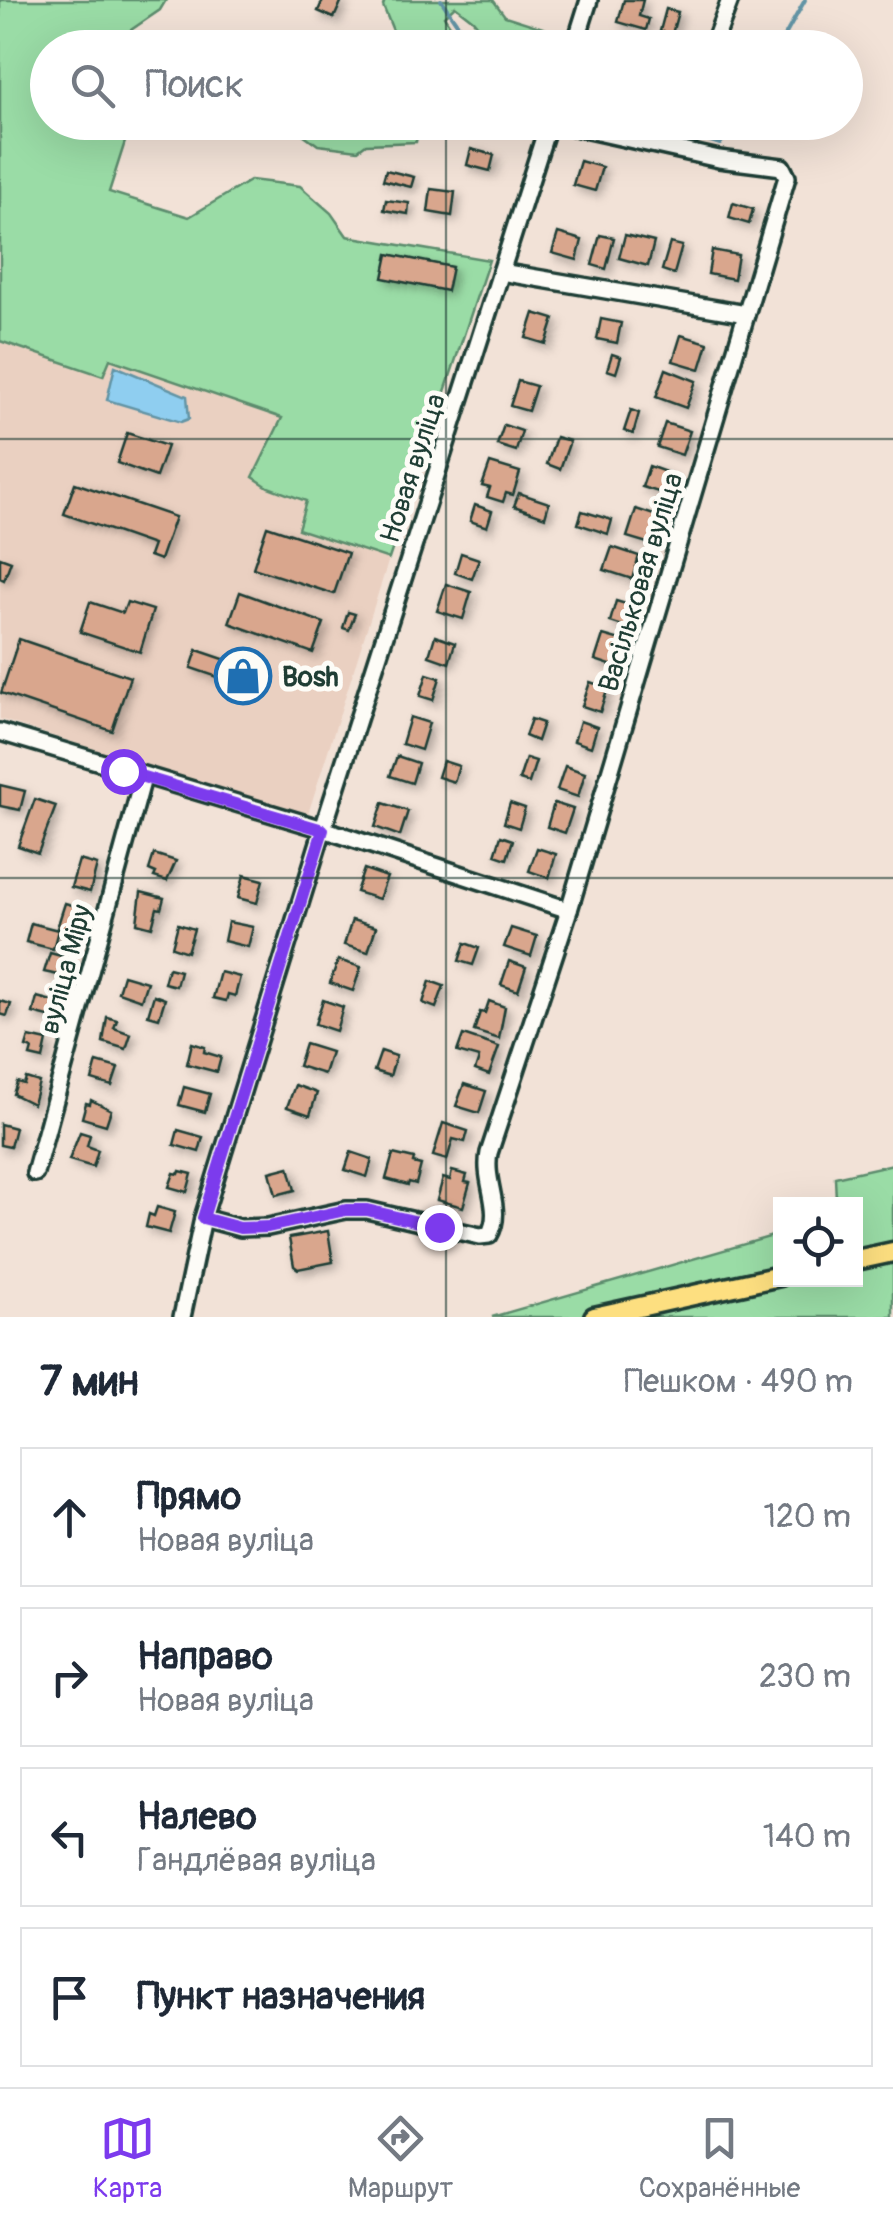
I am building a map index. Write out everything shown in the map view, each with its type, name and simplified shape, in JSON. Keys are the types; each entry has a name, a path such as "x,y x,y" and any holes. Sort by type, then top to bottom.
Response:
{"main road":[{"path":"863,1258 893,1252"},
{"path":"594,1317 773,1278"}],"street":[{"path":"580,30 589,0"},
{"path":"719,30 730,0"},
{"name":"Новая вуліца","path":"182,1317 203,1218 544,140"},
{"name":"Васільковая вуліца","path":"203,1218 240,1228 268,1227 346,1210 367,1210 480,1236 489,1234 496,1217 485,1172 489,1153 569,910 787,177 782,167 719,159 632,140"},
{"path":"501,272 746,314"},
{"path":"0,732 569,910"},
{"name":"вуліца Міру","path":"35,1173 142,778"}],"shaded area":[{"path":"0,341 103,375 109,359 282,419 268,487 306,501 298,528 389,559 307,817 0,719"}],"green space":[{"path":"0,0 166,0 160,10 131,30 30,30 30,140 126,140 109,192 189,217 251,180 300,186 331,213 347,236 489,260 389,559 298,529 306,501 253,477 282,418 110,359 103,376 0,341"},
{"path":"385,0 493,0 505,16 549,30 481,30 455,6 444,16 453,30 393,30 383,6"},
{"path":"311,140 416,140 366,144 358,150 318,145"},
{"path":"893,1164 893,1317 492,1317 773,1236 773,1287 863,1287 863,1197 836,1197 835,1177"}],"water":[{"path":"115,366 187,396 189,419 181,422 107,400"}],"building":[{"path":"323,0 342,0 334,18 318,11"},
{"path":"624,0 643,0 639,16 649,19 646,30 618,22"},
{"path":"666,9 678,12 673,30 660,30"},
{"path":"471,149 494,155 490,171 467,165"},
{"path":"580,161 602,167 595,191 573,185"},
{"path":"386,170 414,177 411,187 383,180"},
{"path":"431,189 455,192 452,216 428,212"},
{"path":"386,200 409,203 408,214 384,210"},
{"path":"733,203 753,209 749,224 729,218"},
{"path":"558,233 582,240 577,260 552,253"},
{"path":"600,235 614,238 606,269 592,265"},
{"path":"625,235 654,242 648,266 619,258"},
{"path":"670,243 682,246 674,274 662,270"},
{"path":"712,250 738,255 734,279 708,274"},
{"path":"388,254 452,267 447,291 383,278"},
{"path":"534,313 554,319 546,344 526,338"},
{"path":"601,319 621,323 617,343 597,339"},
{"path":"681,335 708,343 700,369 673,361"},
{"path":"612,354 621,357 616,373 607,370"},
{"path":"666,369 696,381 686,408 656,397"},
{"path":"518,381 536,386 528,411 510,406"},
{"path":"631,410 639,413 633,434 624,431"},
{"path":"665,423 690,431 682,455 657,447"},
{"path":"504,425 522,431 516,451 497,445"},
{"path":"127,433 167,446 156,477 117,463"},
{"path":"556,437 570,441 560,469 547,464"},
{"path":"490,463 520,472 513,495 506,493 503,502 487,497 490,488 482,486"},
{"path":"649,466 674,475 668,495 642,487"},
{"path":"75,483 175,517 160,560 149,556 153,545 64,514"},
{"path":"519,493 549,503 545,517 514,506"},
{"path":"475,505 492,511 487,527 470,521"},
{"path":"636,509 663,518 654,545 627,537"},
{"path":"582,511 612,520 608,534 578,524"},
{"path":"267,526 348,553 334,594 253,568"},
{"path":"612,547 639,556 632,579 604,570"},
{"path":"461,553 479,559 472,579 455,573"},
{"path":"0,557 11,561 4,580 0,578"},
{"path":"446,584 471,592 463,619 437,611"},
{"path":"240,592 324,623 313,653 229,623"},
{"path":"616,601 636,607 629,628 610,622"},
{"path":"90,602 123,613 127,602 153,610 140,652 80,632"},
{"path":"348,612 355,614 349,630 343,628"},
{"path":"603,635 624,641 616,667 595,660"},
{"path":"435,636 455,643 449,663 429,656"},
{"path":"19,639 130,677 112,731 1,693"},
{"path":"197,650 256,670 250,688 191,668"},
{"path":"427,674 440,678 433,700 420,696"},
{"path":"590,682 608,688 600,712 582,706"},
{"path":"410,717 429,723 421,750 402,744"},
{"path":"531,719 543,723 537,741 525,736"},
{"path":"580,721 597,727 591,747 574,741"},
{"path":"397,756 418,763 412,783 390,776"},
{"path":"526,758 536,761 529,783 519,780"},
{"path":"443,761 459,766 454,782 438,777"},
{"path":"565,766 585,773 578,797 557,790"},
{"path":"0,785 25,791 20,810 0,806"},
{"path":"35,799 56,806 38,853 18,846"},
{"path":"383,803 408,811 400,836 375,827"},
{"path":"510,803 525,808 519,828 504,823"},
{"path":"554,803 573,809 565,833 547,827"},
{"path":"501,836 513,840 507,859 495,855"},
{"path":"537,848 556,854 549,878 529,871"},
{"path":"154,854 176,861 167,881 154,877 156,873 149,870"},
{"path":"79,860 97,865 90,892 71,887"},
{"path":"364,869 387,877 379,899 356,892"},
{"path":"244,875 263,880 257,903 238,898"},
{"path":"141,892 164,898 152,927 137,923"},
{"path":"65,903 83,908 76,934 57,928"},
{"path":"352,920 376,927 368,952 344,945"},
{"path":"228,922 253,927 248,947 224,941"},
{"path":"31,923 58,930 53,949 26,942"},
{"path":"178,924 194,929 187,952 172,947"},
{"path":"511,928 537,936 531,956 504,947"},
{"path":"465,943 479,948 473,965 459,961"},
{"path":"50,953 72,959 68,974 44,972"},
{"path":"338,960 361,967 353,991 330,983"},
{"path":"509,961 526,967 518,991 501,985"},
{"path":"168,968 180,971 176,986 164,983"},
{"path":"220,972 240,977 235,996 228,994 226,1001 213,998"},
{"path":"123,975 147,982 141,1000 118,992"},
{"path":"430,981 444,986 436,1008 423,1003"},
{"path":"154,995 165,999 159,1018 148,1015"},
{"path":"37,997 56,1002 52,1018 33,1013"},
{"path":"323,1000 343,1007 336,1031 315,1024"},
{"path":"0,1001 11,1004 7,1016 0,1014"},
{"path":"489,1001 505,1007 499,1039 474,1031 480,1012 485,1013"},
{"path":"107,1017 117,1020 114,1028 131,1034 126,1049 103,1042"},
{"path":"463,1035 499,1047 489,1075 475,1070 479,1058 457,1052"},
{"path":"29,1037 47,1041 43,1059 30,1056 32,1049 26,1047"},
{"path":"192,1043 221,1057 217,1072 187,1064"},
{"path":"305,1044 331,1052 324,1074 298,1066"},
{"path":"381,1051 396,1056 390,1076 374,1071"},
{"path":"97,1062 118,1068 112,1086 92,1080"},
{"path":"26,1078 39,1082 33,1104 13,1094 17,1082 24,1084"},
{"path":"464,1084 486,1091 479,1113 456,1106"},
{"path":"295,1085 317,1093 310,1115 287,1107"},
{"path":"184,1087 210,1094 205,1112 179,1105"},
{"path":"91,1100 111,1110 106,1125 82,1118 86,1103"},
{"path":"443,1123 468,1131 465,1142 453,1139 447,1160 433,1156"},
{"path":"0,1124 15,1128 10,1147 0,1145"},
{"path":"178,1130 203,1137 199,1152 174,1145"},
{"path":"80,1132 90,1135 87,1146 98,1150 93,1167 69,1160"},
{"path":"351,1152 372,1159 367,1177 345,1170"},
{"path":"393,1154 414,1159 413,1163 421,1165 416,1184 386,1179"},
{"path":"289,1167 295,1190 276,1195 270,1172"},
{"path":"452,1171 467,1175 465,1182 470,1183 463,1207 437,1200 443,1178 450,1180"},
{"path":"174,1173 192,1174 187,1192 169,1187"},
{"path":"157,1207 175,1212 169,1233 146,1227 149,1214 154,1216"},
{"path":"328,1231 333,1262 298,1269 294,1266 289,1238"}],"waterway":[{"path":"441,0 462,30"},
{"path":"788,30 805,0"},
{"path":"708,140 720,144 723,140"}],"place":[{"name":"Bosh","path":"243,676"}],"route":[{"path":"123,771 323,830 203,1218 240,1228 268,1227 346,1210 367,1210 439,1227"}]}
